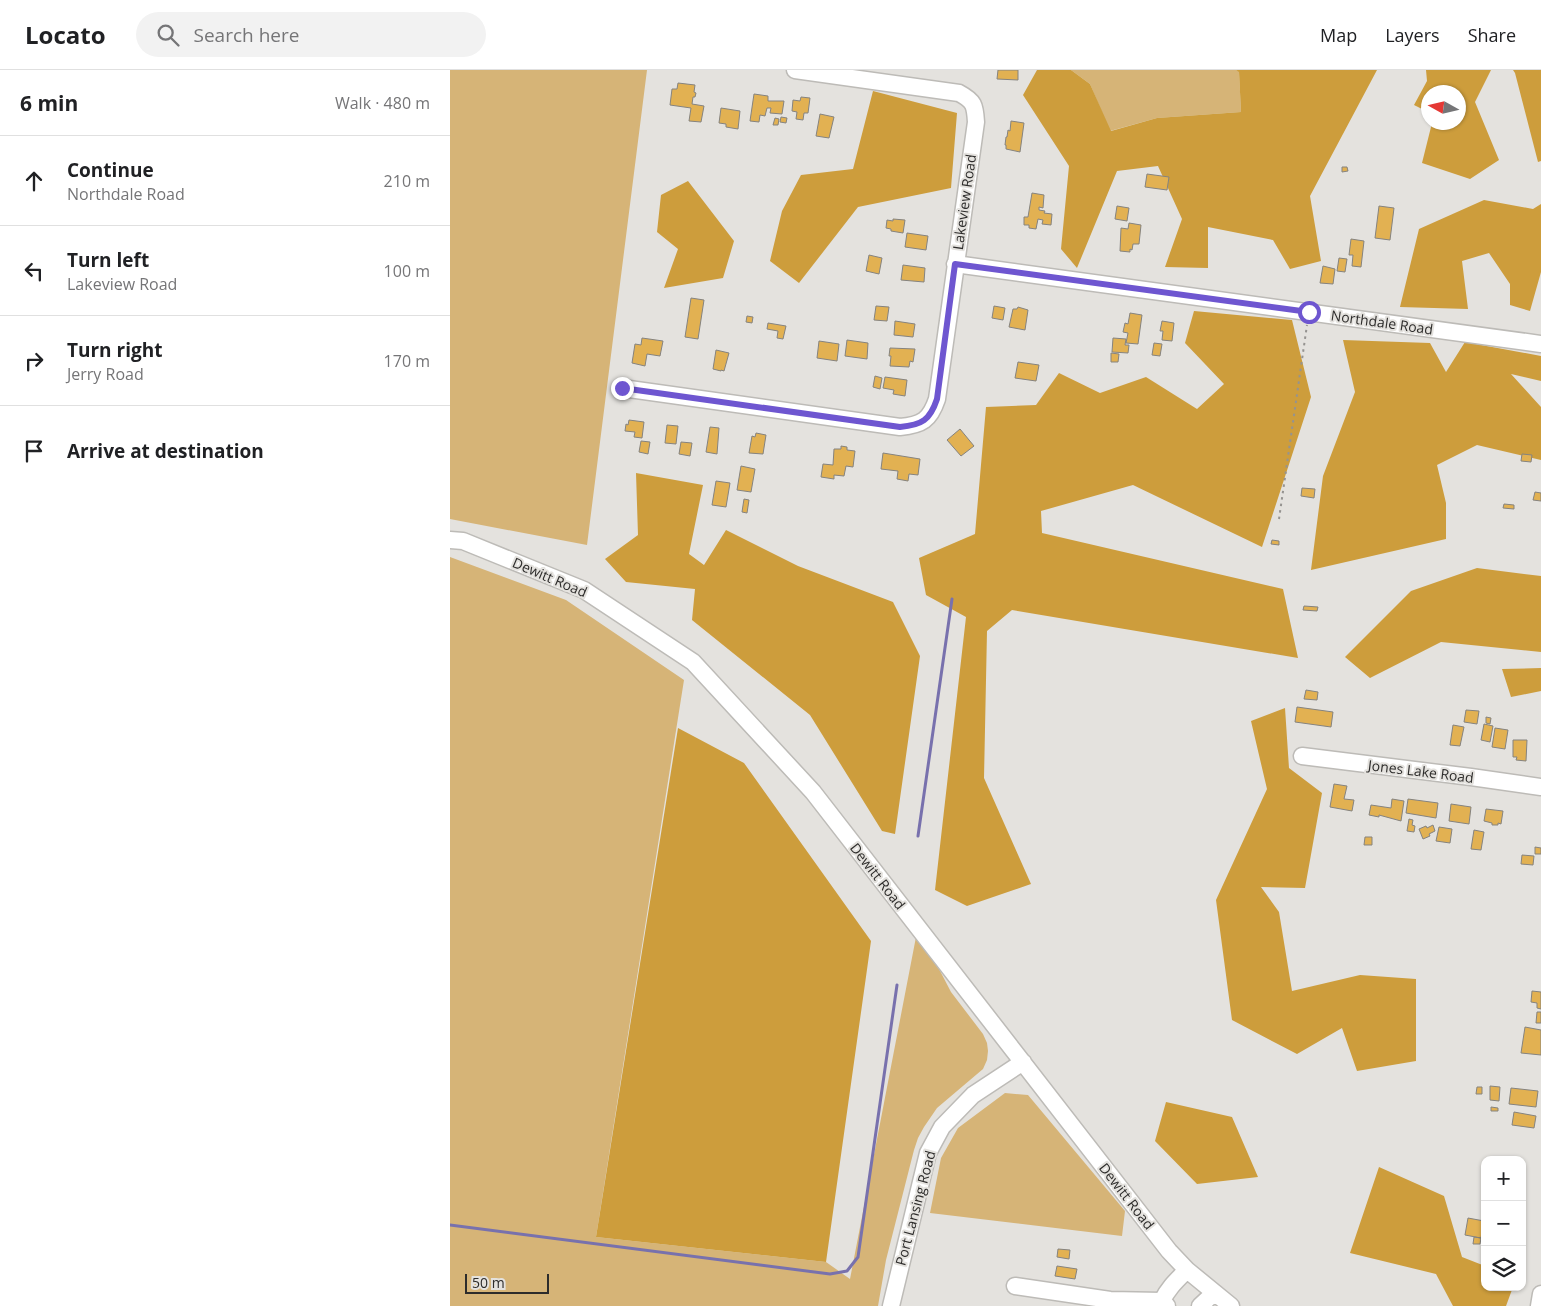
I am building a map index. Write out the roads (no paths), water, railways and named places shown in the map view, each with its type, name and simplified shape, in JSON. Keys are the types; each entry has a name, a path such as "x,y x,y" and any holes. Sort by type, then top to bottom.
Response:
{"street":[{"name":"Lakeview Road","path":"622,388 900,427 913,426 933,412 937,399 976,122 975,110 970,99 946,90 795,70"},
{"name":"Northdale Road","path":"955,264 1541,344"},
{"name":"Dewitt Road","path":"450,540 464,542 584,590 693,662 813,792 1169,1251 1187,1270 1231,1306"},
{"name":"Jones Lake Road","path":"1302,756 1541,787"},
{"name":"Port Lansing Road","path":"891,1306 928,1153 942,1127 973,1095 1023,1062"},
{"path":"1015,1286 1110,1300 1163,1304 1170,1286 1187,1270"},
{"path":"1200,1306 1214,1293"},
{"path":"1539,1306 1541,1294"}],"waterway":[{"path":"918,836 952,599"},
{"path":"450,1225 830,1274 847,1271 858,1257 897,985"}]}
